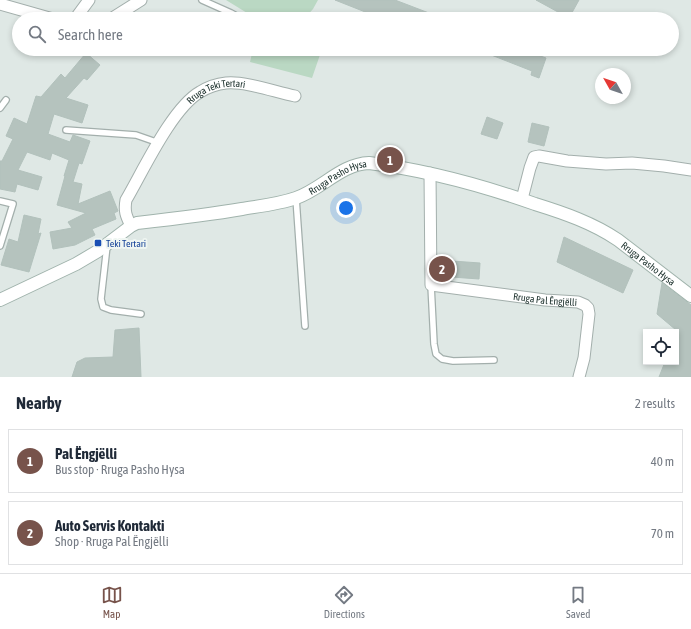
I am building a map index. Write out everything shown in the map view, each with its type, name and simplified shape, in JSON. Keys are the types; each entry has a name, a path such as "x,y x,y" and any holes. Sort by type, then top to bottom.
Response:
{"main road":[{"name":"Rruga Pasho Hysa","path":"0,300 76,264 137,223 271,205 296,198 312,191 352,166 360,163 384,164 430,173 480,186 522,199 585,222 607,233 646,260 691,296"}],"street":[{"path":"79,12 88,0"},
{"path":"122,12 141,0"},
{"path":"0,4 28,12"},
{"name":"Rruga Teki Tertari","path":"131,226 125,215 124,208 126,200 174,118 185,104 199,92 213,85 227,83 243,84 295,96"},
{"path":"522,199 534,157 539,156 567,161 606,164 632,163 691,170"},
{"path":"430,173 431,285"},
{"name":"Rruga Pal Ëngjëlli","path":"431,285 544,300 578,302 585,305 590,314 584,358 579,377"}],"lane":[{"path":"202,0 229,12"},
{"path":"0,108 6,100"},
{"path":"66,130 136,135 159,143"},
{"path":"296,198 305,326"},
{"path":"0,201 13,204 0,246"},
{"path":"107,243 101,299 103,307 111,310 141,314"},
{"path":"431,285 434,344 436,354 442,359 453,361 494,360"}],"green space":[{"path":"226,0 318,0 310,12 246,12"},
{"path":"251,56 320,56 312,78 250,62"}],"building":[{"path":"335,0 395,0 426,12 365,12"},
{"path":"536,0 579,0 572,12 558,12"},
{"path":"83,56 90,56 100,65 87,80 84,78 66,98 88,105 82,123 54,114 48,134 70,142 73,135 90,141 82,164 79,163 73,182 82,184 78,204 110,191 118,211 114,213 116,219 92,229 95,235 75,245 53,249 50,232 72,228 68,222 86,213 57,205 69,160 52,153 50,160 27,152 18,170 42,177 38,190 17,184 15,192 0,189 0,161 2,161 13,139 6,136 14,118 27,124 36,96 41,97 61,74 65,78"},
{"path":"494,56 540,56 546,58 539,78 531,75 532,71"},
{"path":"487,117 503,123 497,139 481,134"},
{"path":"532,123 549,127 544,146 528,142"},
{"path":"24,215 41,219 38,234 41,233 29,272 1,265 9,239 18,242"},
{"path":"564,237 633,270 623,293 557,262"},
{"path":"438,260 480,263 479,279 438,276"},
{"path":"662,283 691,305 691,377 659,377 664,365 679,365 679,329 675,329 657,314"},
{"path":"139,328 141,377 72,377 77,362 85,358 113,357 115,330"}],"place":[{"name":"Pal Ëngjëlli","path":"390,160"},
{"name":"Teki Tertari","path":"98,243"},
{"name":"Auto Servis Kontakti","path":"442,269"}]}
